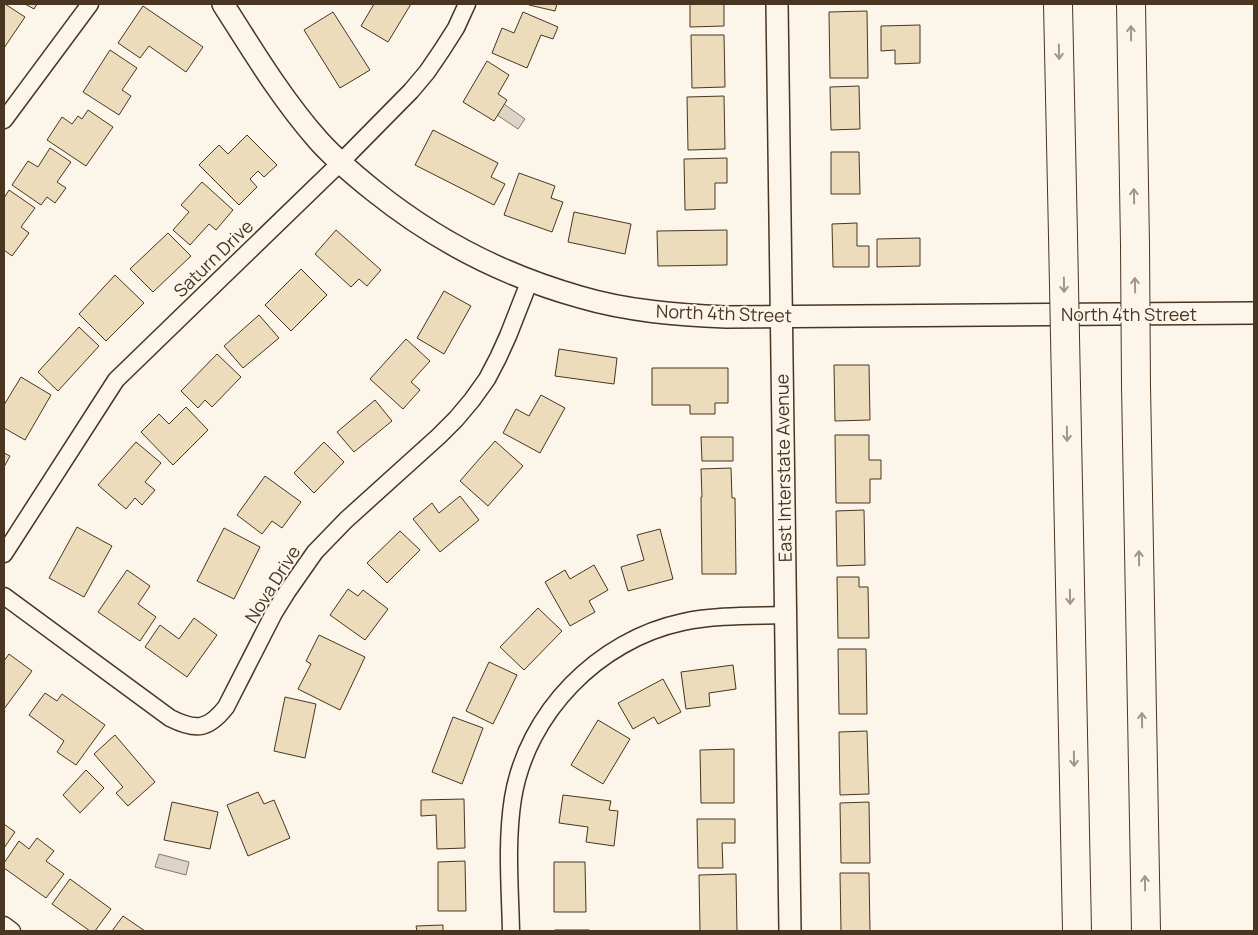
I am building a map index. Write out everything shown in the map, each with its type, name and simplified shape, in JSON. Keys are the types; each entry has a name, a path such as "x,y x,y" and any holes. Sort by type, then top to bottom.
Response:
{"highway":[{"path":"1058,4 1077,931"},
{"path":"1131,4 1146,931"}],"street":[{"path":"4,120 90,4"},
{"name":"North 4th Street","path":"223,4 271,80 319,141 340,163 387,202 441,238 483,260 530,280 582,298 615,306 700,316 1254,313"},
{"name":"Saturn Drive","path":"4,554 116,380 340,163 411,91 427,72 456,28 466,4"},
{"name":"East Interstate Avenue","path":"777,4 790,931"},
{"name":"Nova Drive","path":"4,596 170,718 181,724 195,727 207,726 218,718 226,707 274,613 315,552 346,520 439,436 472,400 498,358 530,280"},
{"path":"511,931 509,837 514,796 526,753 537,730 563,694 597,662 637,637 658,629 706,618 785,615"},
{"path":"4,925 12,931"}],"shaded area":[{"path":"504,104 525,119 518,129 497,115"},
{"path":"159,854 189,862 186,875 155,867"}],"building":[{"path":"5,4 25,17 4,48 4,6"},
{"path":"25,4 37,4 34,9"},
{"path":"374,4 411,4 388,42 361,26"},
{"path":"529,4 557,4 555,11"},
{"path":"690,4 724,4 724,26 690,27"},
{"path":"143,6 203,47 186,72 149,46 140,58 118,43"},
{"path":"867,11 868,78 830,78 829,12"},
{"path":"333,12 370,70 340,88 304,30"},
{"path":"523,12 558,27 553,39 541,35 527,68 492,53 502,28 514,33"},
{"path":"920,25 920,63 895,64 895,50 881,51 881,26"},
{"path":"691,35 724,35 725,87 692,88"},
{"path":"110,50 137,68 122,90 131,96 119,115 83,92"},
{"path":"487,61 509,75 498,94 507,100 494,121 463,102"},
{"path":"859,86 860,129 831,130 830,87"},
{"path":"724,96 725,149 688,150 687,97"},
{"path":"88,110 113,127 86,166 47,140 62,117 72,124 78,116 82,119"},
{"path":"433,130 498,163 491,177 505,184 494,205 415,165"},
{"path":"247,135 277,165 264,177 258,171 250,179 257,187 239,205 199,165 219,145 228,154"},
{"path":"50,148 71,162 57,182 66,188 55,203 47,197 41,205 12,185 28,161 38,167"},
{"path":"831,152 859,152 860,194 831,194"},
{"path":"727,158 727,183 715,183 715,209 685,210 684,159"},
{"path":"519,173 555,186 551,198 563,202 552,232 504,215"},
{"path":"202,182 233,210 216,230 209,224 190,245 173,230 189,212 181,205"},
{"path":"9,190 35,208 21,227 29,233 12,256 4,250 4,198"},
{"path":"574,212 631,224 625,254 568,242"},
{"path":"857,223 857,246 869,246 869,267 833,267 832,224"},
{"path":"336,230 381,270 367,286 359,279 351,287 315,254"},
{"path":"727,230 727,265 658,266 657,231"},
{"path":"168,233 191,256 153,292 130,269"},
{"path":"920,238 920,266 877,267 877,239"},
{"path":"301,269 327,295 291,331 265,305"},
{"path":"115,275 144,303 106,341 79,314"},
{"path":"444,291 471,306 444,354 417,338"},
{"path":"259,315 279,338 243,368 224,346"},
{"path":"79,327 99,346 58,391 38,372"},
{"path":"406,339 430,361 411,382 420,390 403,409 370,379"},
{"path":"559,349 617,358 614,384 555,376"},
{"path":"217,354 241,377 212,407 205,400 198,408 181,391"},
{"path":"834,365 869,365 870,420 835,421"},
{"path":"652,368 728,368 728,403 715,403 715,414 690,414 690,405 652,405"},
{"path":"21,377 51,395 25,440 4,428 4,405"},
{"path":"541,395 565,408 540,453 503,433 516,409 529,416"},
{"path":"375,400 392,421 354,452 337,432"},
{"path":"186,407 208,430 173,465 141,432 159,414 169,424"},
{"path":"835,435 869,435 869,460 881,460 881,479 870,479 870,503 836,503"},
{"path":"701,437 733,437 733,461 702,461"},
{"path":"495,441 523,466 488,506 460,481"},
{"path":"136,442 161,463 145,482 155,490 142,505 135,498 126,509 98,485"},
{"path":"324,442 344,462 314,493 294,473"},
{"path":"4,453 10,456 4,467"},
{"path":"731,468 732,498 735,498 736,574 702,574 701,469"},
{"path":"265,476 301,502 282,528 272,521 262,534 237,515"},
{"path":"460,496 479,520 440,552 413,519 432,503 439,513"},
{"path":"864,510 865,565 837,566 836,511"},
{"path":"77,527 112,546 84,597 49,578"},
{"path":"224,528 260,547 234,599 197,581"},
{"path":"660,529 673,579 628,591 621,567 644,560 637,535"},
{"path":"400,531 420,550 387,583 367,563"},
{"path":"594,565 608,590 589,601 595,612 570,626 545,582 565,570 570,579"},
{"path":"127,570 150,586 138,604 156,617 140,641 98,612"},
{"path":"837,577 859,577 859,587 868,587 869,638 838,638"},
{"path":"348,589 358,596 363,590 388,609 365,640 330,615"},
{"path":"538,608 562,631 524,670 500,647"},
{"path":"194,618 217,635 187,677 145,647 160,625 179,639"},
{"path":"319,635 365,657 340,710 298,689 311,664 306,661"},
{"path":"838,649 866,649 867,714 839,714"},
{"path":"9,654 32,671 4,709 4,661"},
{"path":"489,662 517,675 493,724 466,711"},
{"path":"733,665 736,689 709,693 710,706 686,709 681,672"},
{"path":"663,679 681,712 658,724 654,717 633,729 618,703"},
{"path":"45,693 57,701 62,694 105,725 76,765 57,752 64,741 29,715"},
{"path":"285,697 316,704 305,758 274,751"},
{"path":"453,717 483,728 462,784 432,772"},
{"path":"598,720 630,739 603,784 571,765"},
{"path":"867,731 869,794 840,795 839,732"},
{"path":"115,735 155,782 128,806 116,793 123,787 94,754"},
{"path":"734,749 734,803 701,803 700,750"},
{"path":"86,770 104,788 80,813 63,795"},
{"path":"258,792 264,804 274,800 290,838 248,856 227,805"},
{"path":"563,795 611,801 609,810 618,811 614,846 586,842 588,827 559,823"},
{"path":"464,799 465,848 437,849 436,815 421,816 421,800"},
{"path":"172,802 218,812 210,849 164,840"},
{"path":"869,802 870,863 841,863 840,803"},
{"path":"697,819 735,819 735,843 722,843 723,868 698,868"},
{"path":"4,824 15,832 4,848"},
{"path":"37,838 54,851 46,861 64,874 46,898 4,868 4,863 19,841 29,849"},
{"path":"465,861 466,911 438,911 438,862"},
{"path":"554,862 585,862 586,912 554,912"},
{"path":"840,873 869,873 870,931 841,931"},
{"path":"736,874 737,931 700,931 699,875"},
{"path":"70,879 111,909 95,931 90,931 52,904"},
{"path":"123,916 145,931 112,931"},
{"path":"443,925 443,931 417,931 416,926"},
{"path":"589,930 589,931 555,931"}]}
